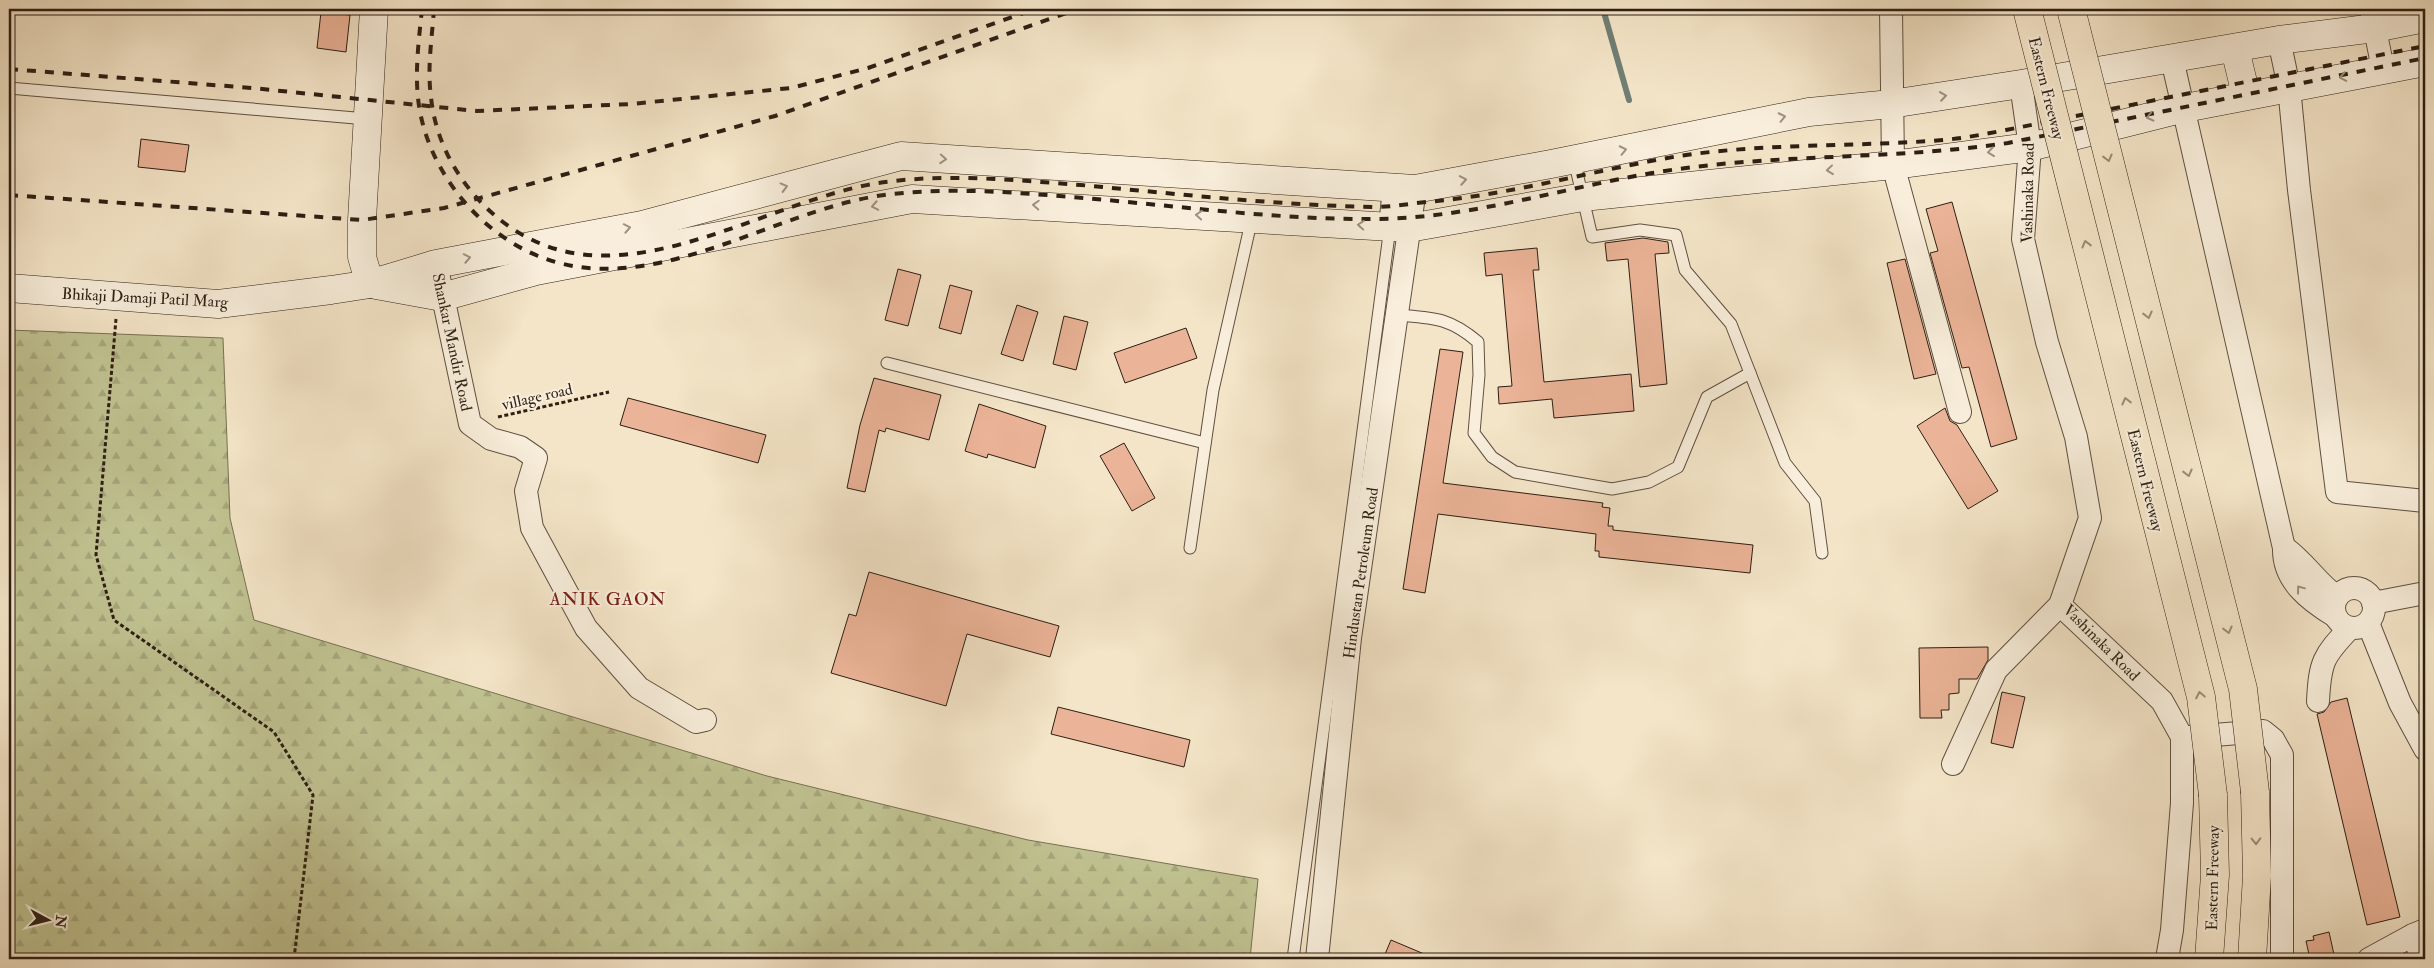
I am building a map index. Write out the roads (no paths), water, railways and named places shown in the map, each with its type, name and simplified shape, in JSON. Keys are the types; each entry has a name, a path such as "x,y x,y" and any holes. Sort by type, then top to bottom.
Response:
{"highway":[{"name":"Eastern Freeway","path":"2027,9 2201,696 2213,795 2215,876 2209,959"},
{"path":"2071,9 2243,689 2255,792 2257,876 2252,959"}],"main road":[{"path":"370,284 362,257 362,248 374,9"},
{"path":"370,284 436,264 642,225 901,156 1405,188 1574,160 1809,112 1891,104 2236,49 2373,18 2425,18"},
{"path":"2236,49 2246,95"},
{"path":"370,284 442,297 536,271 912,199 1400,227 1583,198 1893,165 2030,147 2185,108 2425,62"},
{"name":"Bhikaji Damaji Patil Marg","path":"9,288 218,304 370,284"}],"street":[{"path":"1891,9 1893,165 1960,412"},
{"path":"2373,18 2383,69"},
{"path":"2279,40 2289,87 2299,190 2337,492 2425,501"},
{"path":"2172,59 2185,108 2284,548 2294,554 2315,580 2353,613 2425,749"},
{"name":"Vashinaka Road","path":"2021,84 2030,147 2023,238 2047,342 2076,437 2090,518 2060,605 2162,700 2182,737 2182,803 2172,930 2167,959"},
{"name":"Hindustan Petroleum Road","path":"1317,959 1350,638 1397,315 1400,227 1405,188"},
{"name":"Shankar Mandir Road","path":"436,264 470,424 491,439 520,447 536,458 526,491 532,528 586,628 638,688 696,722 705,720"},
{"path":"2318,701 2320,668 2329,649 2353,613 2425,593"},
{"path":"1952,764 1996,670 2060,605"},
{"path":"2400,703 2425,725"},
{"path":"2182,737 2263,731 2273,739 2282,755 2282,959"},
{"path":"2369,959 2419,932 2422,959"}],"lane":[{"path":"9,88 368,119"},
{"path":"1574,160 1592,237 1640,230 1676,235 1685,270 1731,324 1785,463 1816,502 1822,553"},
{"path":"1190,548 1213,390 1252,218"},
{"path":"1294,959 1400,227"},
{"path":"1397,315 1441,319 1463,329 1478,342 1479,375 1474,433 1492,457 1515,472 1612,488 1649,482 1678,467 1707,397 1750,373"},
{"path":"887,363 1206,443"}],"waterway":[{"path":"1603,9 1629,100"}],"railway":[{"path":"422,9 417,65 418,98 431,148 442,171 474,213 515,245 538,256 581,267 624,268 668,261 842,204 884,195 931,191 1025,193 1301,217 1339,219 1415,217 1493,206 1609,181 1686,168 1766,160 1928,152 2008,143 2425,58"},
{"path":"434,9 430,64 431,97 435,121 443,144 454,166 467,186 483,205 522,235 544,245 584,255 625,255 668,247 711,235 838,192 878,183 929,178 980,178 1030,181 1227,199 1373,207 1458,199 1679,156 1745,149 1911,142 1967,137 2425,46"},
{"path":"9,69 252,88 477,111 631,104 791,88 868,68 1035,9"},
{"path":"9,195 362,220 444,208 775,116 1078,9"}],"district":[{"name":"ANIK GAON","path":"608,599"}]}
